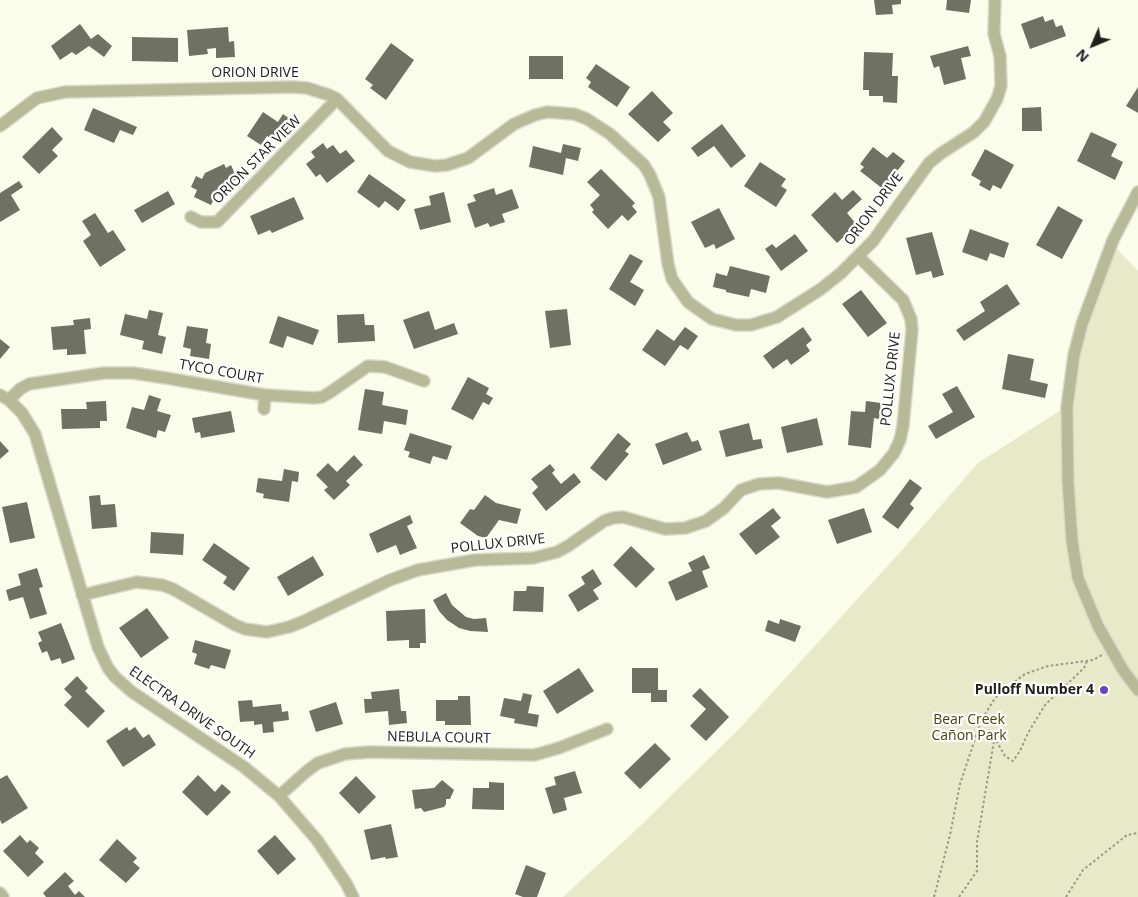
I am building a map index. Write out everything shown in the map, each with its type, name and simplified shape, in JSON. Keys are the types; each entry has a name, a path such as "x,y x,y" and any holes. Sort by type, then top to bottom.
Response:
{"street":[{"name":"ORION DRIVE","path":"0,126 37,98 64,92 292,87 320,91 337,99 388,151 422,166 447,165 458,162 480,150 514,124 534,115 547,112 574,114 587,119 610,134 644,165 655,184 659,197 668,264 672,279 688,302 712,319 736,325 751,325 777,317 821,289 858,256 885,225 930,163 940,154 974,132 984,122 997,99 1001,79 1000,56 994,34 995,0"},
{"name":"ORION STAR VIEW","path":"191,217 201,222 217,222 337,99"},
{"path":"1138,192 1113,240 1082,324 1074,356 1067,407 1068,482 1074,562 1078,578 1086,600 1111,650 1138,690"},
{"name":"POLLUX DRIVE","path":"82,595 137,582 162,585 173,589 235,625 245,629 268,632 289,628 390,580 418,570 475,560 533,558 557,552 604,521 613,518 623,517 665,529 680,529 695,526 706,521 724,508 741,490 759,484 780,484 827,492 856,486 880,470 894,452 900,440 912,330 911,319 903,300 858,256"},
{"name":"TYCO COURT","path":"4,398 36,382 118,373 166,378 265,395 322,397 368,366 385,367 424,381"},
{"path":"264,409 265,395"},
{"name":"ELECTRA DRIVE SOUTH","path":"4,398 22,413 35,434 102,658 119,681 132,692 244,767 279,796 317,840 346,883 353,897"},
{"name":"NEBULA COURT","path":"279,796 307,770 318,763 345,754 369,752 534,755 559,748 607,729"},
{"path":"0,893 3,897"}],"path":[{"path":"934,897 950,835 960,784 981,721 996,698 1012,683 1026,674 1048,666 1094,660 1111,650"},
{"path":"959,897 977,871 977,842 994,741 997,742 1005,756 1012,761 1020,751 1028,733 1045,705 1084,668 1087,661"},
{"path":"1066,897 1083,870 1127,836 1138,833"}],"green space":[{"name":"Bear Creek Cañon Park","path":"1117,249 1138,271 1138,897 563,897 637,829 740,728 903,549 978,463 1061,410 1073,410 1074,388 1085,336 1104,277"}],"building":[{"path":"874,0 901,0 901,4 892,5 893,14 876,15"},
{"path":"947,0 971,0 969,13 946,10"},
{"path":"1043,16 1045,22 1053,19 1056,27 1062,25 1066,36 1030,49 1021,24"},
{"path":"80,24 91,39 98,34 112,46 104,57 89,46 76,55 72,52 60,60 51,46"},
{"path":"228,27 229,42 234,41 235,57 216,58 216,48 207,49 208,54 189,56 187,30"},
{"path":"132,37 178,38 178,62 132,61"},
{"path":"391,43 414,60 386,100 370,88 373,85 365,79"},
{"path":"968,46 971,56 961,58 966,79 944,85 939,66 934,68 930,56"},
{"path":"864,52 893,53 892,76 898,76 897,103 883,102 883,96 869,96 869,90 863,90"},
{"path":"529,56 563,56 563,79 529,79"},
{"path":"596,64 630,87 617,107 588,87 591,82 586,78"},
{"path":"1138,87 1138,113 1126,106"},
{"path":"652,91 673,113 663,122 671,130 658,142 628,114"},
{"path":"1041,107 1042,131 1022,131 1022,108"},
{"path":"93,108 137,127 133,135 120,130 114,143 84,130"},
{"path":"263,112 278,122 283,114 294,122 280,144 267,136 261,145 247,136"},
{"path":"722,124 746,156 731,168 714,146 698,157 691,148"},
{"path":"52,127 63,139 52,150 58,156 39,174 22,157"},
{"path":"1091,132 1117,144 1111,156 1123,162 1115,180 1077,161"},
{"path":"323,143 327,149 333,145 340,154 346,150 355,161 327,183 320,174 316,177 306,164 315,157 311,152"},
{"path":"563,144 581,148 578,161 566,158 563,175 529,167 533,146 561,153"},
{"path":"873,147 887,158 893,152 905,161 883,189 860,171 864,167 860,164"},
{"path":"985,149 1014,165 1001,189 993,185 990,191 979,185 981,181 971,175"},
{"path":"760,162 786,179 781,186 787,190 776,207 744,186"},
{"path":"224,164 226,168 231,165 237,179 220,187 211,205 194,197 197,190 191,187 196,176 202,179 205,173"},
{"path":"601,169 635,203 632,206 637,212 628,221 622,215 608,229 592,212 594,210 590,205 600,195 587,182"},
{"path":"369,174 406,200 398,211 385,201 379,208 357,192"},
{"path":"19,181 23,187 11,195 20,210 0,222 0,193"},
{"path":"494,188 496,195 512,189 519,208 502,214 505,222 490,227 488,223 475,228 467,204 476,201 473,195"},
{"path":"853,190 862,199 847,213 857,225 837,243 811,215 835,192 842,200"},
{"path":"168,191 175,204 142,223 134,210"},
{"path":"444,192 451,222 420,230 414,209 431,205 429,196"},
{"path":"294,197 304,219 272,233 270,230 258,235 250,216"},
{"path":"1058,206 1083,220 1062,259 1036,245"},
{"path":"719,208 735,239 716,249 714,244 705,248 691,222"},
{"path":"95,213 108,233 113,230 126,250 100,267 83,241 91,235 82,221"},
{"path":"970,229 1009,243 1004,258 990,253 987,261 962,252"},
{"path":"932,232 944,275 933,278 931,271 916,275 906,238"},
{"path":"795,234 808,251 781,271 765,249 772,244 776,248"},
{"path":"630,254 643,261 630,282 644,290 635,306 609,289"},
{"path":"730,266 770,276 766,293 751,289 749,297 713,287 716,273 727,276"},
{"path":"1007,284 1020,304 964,341 956,330 985,311 980,302"},
{"path":"861,290 887,323 868,337 842,304"},
{"path":"567,309 571,345 550,348 545,311"},
{"path":"149,310 163,313 158,335 166,337 162,354 142,349 144,341 120,335 125,314 147,319"},
{"path":"429,311 435,330 454,323 458,334 414,349 403,320"},
{"path":"364,314 365,325 374,325 375,341 338,343 337,315"},
{"path":"278,316 319,330 313,345 287,336 283,348 269,343"},
{"path":"90,318 91,329 84,330 86,354 67,355 67,349 53,350 51,327 74,325 73,320"},
{"path":"187,326 208,329 206,343 211,344 209,359 190,356 191,349 183,347"},
{"path":"685,327 698,336 688,350 680,345 665,366 642,350 657,329 674,341"},
{"path":"803,327 812,340 806,345 810,351 791,365 787,359 773,369 763,356"},
{"path":"0,339 10,347 0,359"},
{"path":"1008,354 1034,359 1030,380 1048,384 1045,398 1002,389"},
{"path":"468,377 489,388 486,394 493,398 489,405 483,402 473,420 451,409"},
{"path":"957,386 975,417 936,439 928,426 953,412 942,394"},
{"path":"365,389 384,392 382,405 408,410 406,425 384,421 382,434 358,430"},
{"path":"149,395 161,399 157,411 171,415 165,432 158,430 156,438 126,428 132,407 144,410"},
{"path":"106,401 107,421 100,421 100,428 62,429 61,409 87,409 86,402"},
{"path":"866,401 881,403 879,419 874,418 871,448 848,445 851,411 865,412"},
{"path":"231,411 235,432 201,438 200,432 195,433 192,418"},
{"path":"817,418 823,445 787,453 781,427"},
{"path":"749,423 753,440 761,439 763,448 726,457 719,431"},
{"path":"687,432 692,442 698,440 702,450 663,465 655,444"},
{"path":"410,433 452,446 447,460 433,456 430,464 408,457 410,452 404,450"},
{"path":"618,433 631,444 625,451 629,454 606,481 590,468"},
{"path":"0,441 9,451 0,459"},
{"path":"354,455 363,465 346,481 350,485 334,500 324,490 328,487 316,475 328,463 337,472"},
{"path":"550,464 555,470 552,473 561,484 574,473 581,482 546,511 532,493 538,487 531,479"},
{"path":"284,469 299,472 298,482 292,481 289,502 263,498 264,494 256,492 258,478 282,481"},
{"path":"910,479 922,488 910,504 914,508 898,529 882,517"},
{"path":"100,495 101,505 115,504 117,527 92,529 89,496"},
{"path":"485,495 496,503 521,509 517,524 499,520 486,538 478,536 460,523 470,509 474,510"},
{"path":"27,502 35,538 10,543 2,507"},
{"path":"773,508 781,518 771,526 780,537 756,555 739,534"},
{"path":"864,508 872,532 837,544 828,520"},
{"path":"410,515 413,523 407,526 417,548 400,555 396,545 377,553 369,534"},
{"path":"151,532 184,534 183,555 150,553"},
{"path":"214,543 250,568 234,591 223,583 227,577 202,560"},
{"path":"631,546 655,569 636,588 613,565"},
{"path":"704,555 710,568 702,571 708,587 676,601 668,582 692,571 688,563"},
{"path":"313,556 324,575 288,596 277,577"},
{"path":"37,568 43,587 39,588 47,614 30,619 23,597 9,601 6,590 21,585 18,574"},
{"path":"593,569 602,584 593,590 599,599 578,612 568,595 585,584 581,577"},
{"path":"527,586 544,587 543,612 513,611 514,591 526,591"},
{"path":"446,593 452,605 466,617 474,619 486,618 488,632 459,628 447,620 433,600"},
{"path":"147,608 169,638 141,658 119,628"},
{"path":"425,609 426,643 420,643 420,648 409,648 409,640 387,641 386,611"},
{"path":"780,619 801,626 795,642 765,631 768,620 779,624"},
{"path":"61,623 75,659 62,664 60,658 51,661 47,651 42,653 38,643 42,641 38,632"},
{"path":"195,640 231,650 225,669 211,665 209,669 194,664 197,654 192,652"},
{"path":"579,668 594,691 557,714 543,691"},
{"path":"632,668 658,668 658,690 667,690 667,702 651,702 651,693 632,693"},
{"path":"77,676 88,688 85,691 105,711 88,728 64,705 72,697 64,689"},
{"path":"700,688 729,717 706,741 690,726 706,709 692,696"},
{"path":"399,689 401,711 406,711 407,723 389,725 388,711 365,713 364,699 372,699 371,692"},
{"path":"523,693 532,695 528,713 539,715 537,727 514,723 515,719 500,716 504,698 521,701"},
{"path":"458,696 470,696 471,725 445,725 445,721 436,721 436,700 458,700"},
{"path":"252,700 253,707 281,704 282,712 288,711 289,720 273,722 274,732 263,733 262,724 254,725 254,721 240,722 238,701"},
{"path":"336,702 343,724 316,732 309,711"},
{"path":"127,727 129,731 135,727 143,738 149,734 156,745 123,767 106,741"},
{"path":"655,743 671,759 640,789 624,773"},
{"path":"575,771 582,793 564,798 567,810 553,814 545,788 556,785 554,777"},
{"path":"7,775 28,808 2,824 0,820 0,779"},
{"path":"198,775 215,792 222,784 231,792 207,816 182,792"},
{"path":"356,776 376,797 359,814 339,793"},
{"path":"442,780 454,790 450,799 446,799 444,807 424,812 421,808 415,809 412,790 434,788"},
{"path":"489,782 504,783 504,810 472,809 473,788 489,788"},
{"path":"391,824 398,857 371,860 364,830"},
{"path":"20,835 27,843 30,840 39,848 35,853 44,862 28,877 3,851"},
{"path":"275,835 296,859 278,875 257,851"},
{"path":"117,839 137,858 133,862 140,868 126,883 99,860"},
{"path":"526,865 546,873 537,897 523,897 515,894"},
{"path":"65,872 74,881 68,886 75,895 79,891 85,897 46,897 43,893"}],"place":[{"name":"Pulloff Number 4","path":"1104,690"}]}
